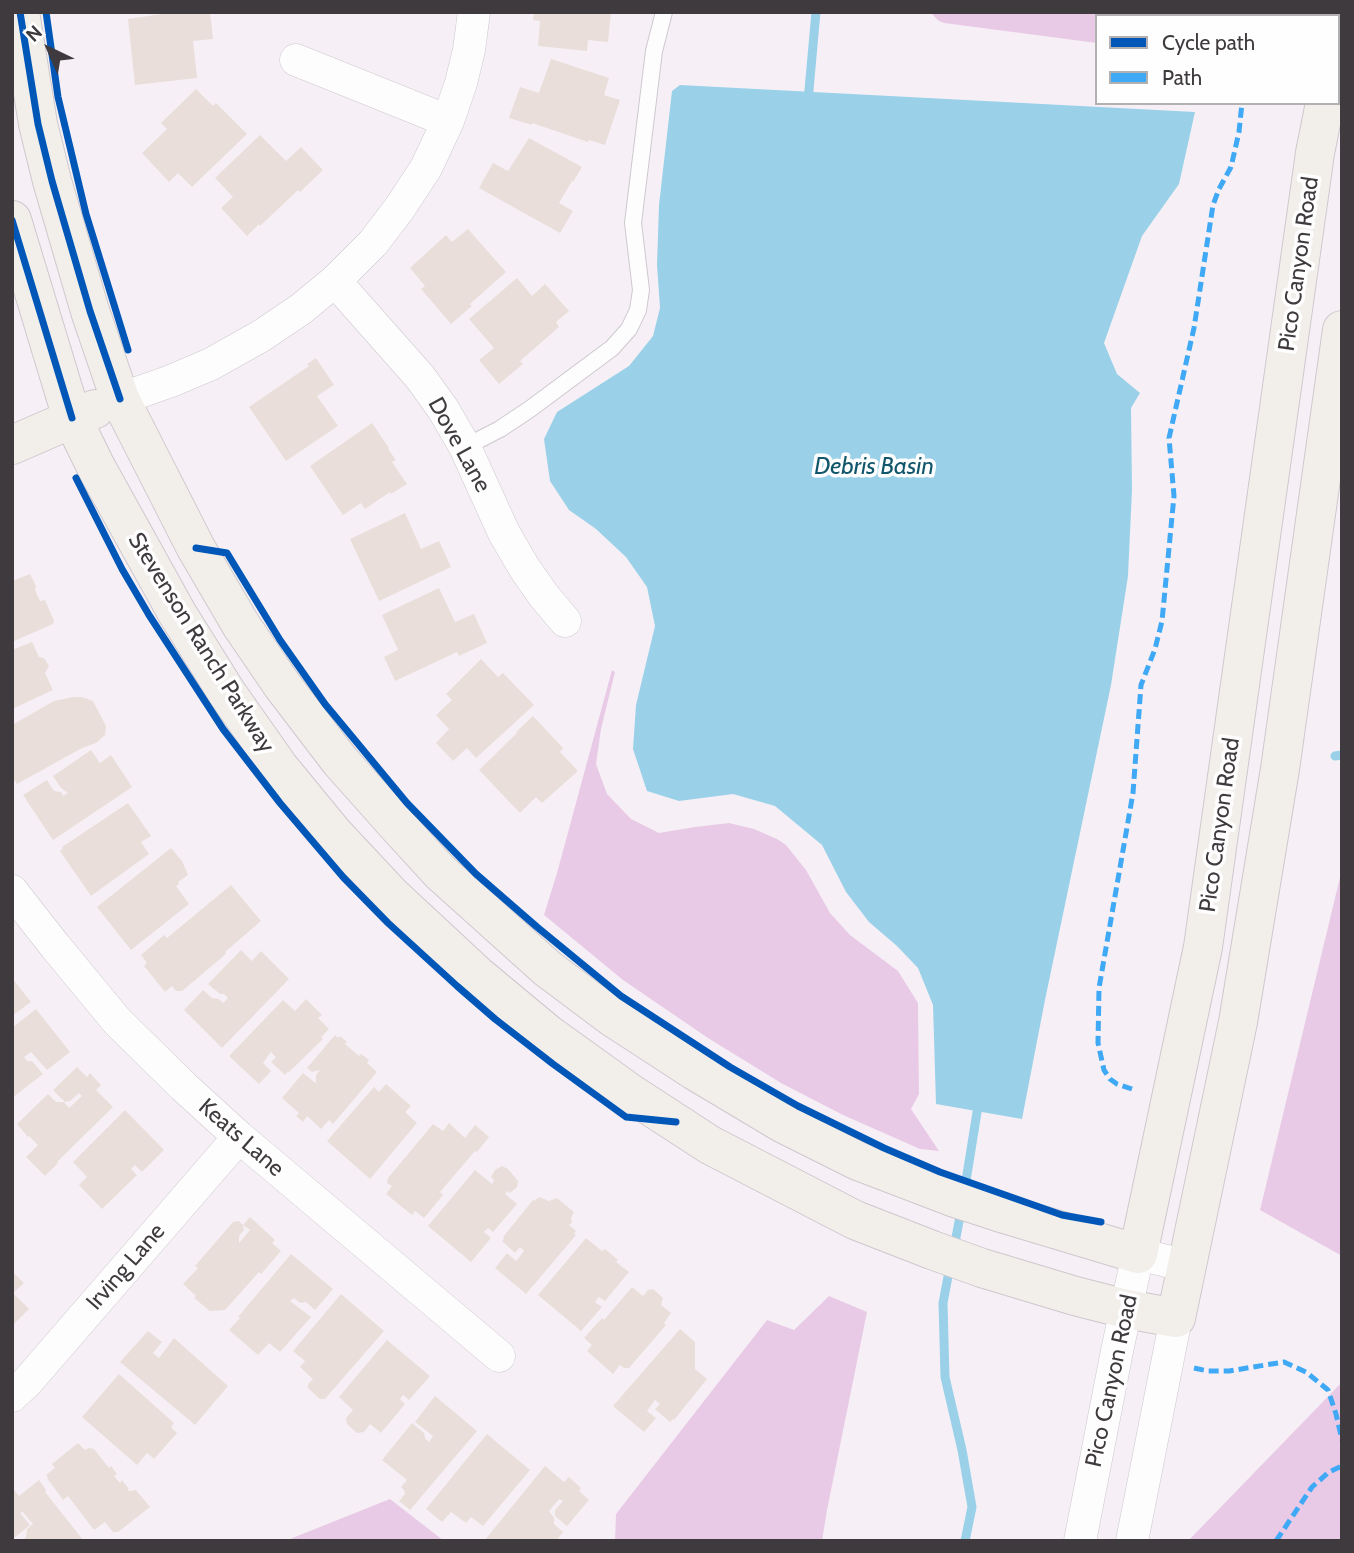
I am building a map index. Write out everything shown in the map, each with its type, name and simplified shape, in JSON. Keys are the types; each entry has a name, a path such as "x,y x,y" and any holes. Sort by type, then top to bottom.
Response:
{"main road":[{"name":"Stevenson Ranch Parkway","path":"20,12 38,124 52,181 90,311 120,399 196,548 282,685 341,761 440,872 548,969 622,1024 782,1123 858,1161 912,1181 998,1212 1138,1254"},
{"name":"Pico Canyon Road","path":"1138,1254 1203,947 1315,153 1325,105"},
{"name":"Stevenson Ranch Parkway","path":"12,220 72,418 177,613 279,767 334,834 393,896 487,983 548,1034 630,1093 710,1145 855,1220 888,1234 982,1268 1075,1296 1176,1318"},
{"path":"1176,1318 1238,1022 1280,769 1342,330"},
{"path":"12,445 120,399"}],"street":[{"path":"120,399 211,364 251,342 301,309 335,281 373,243 426,168 448,121 464,72 474,12"},
{"path":"296,60 448,121"},
{"name":"Dove Lane","path":"335,281 420,377 443,409 465,447 525,569 565,621"},
{"name":"Keats Lane","path":"12,891 117,1021 183,1086 239,1137 499,1356"},
{"name":"Irving Lane","path":"12,1396 239,1137"},
{"name":"Stevenson Ranch Parkway","path":"1138,1254 1186,1266"},
{"name":"Pico Canyon Road","path":"1080,1541 1138,1254"},
{"path":"1132,1541 1176,1318"}],"lane":[{"path":"465,447 500,429 530,409 612,348 629,329 638,310 641,290 633,223 654,51 664,12"}],"path":[{"path":"1245,14 1256,12"}],"shaded area":[{"path":"930,12 1298,12 1095,14 1095,43 939,21"},
{"path":"612,670 615,672 601,729 596,764 607,794 631,819 659,833 729,823 754,829 786,845 806,870 830,913 850,935 898,971 918,1003 919,1094 911,1109 939,1151 920,1149 843,1115 781,1083 708,1038 623,980 544,915"},
{"path":"1342,869 1342,1256 1260,1210"},
{"path":"829,1296 867,1312 822,1541 615,1541 616,1514 767,1320 794,1330"},
{"path":"1342,1382 1342,1541 1188,1541"},
{"path":"390,1499 444,1541 285,1541"}],"water":[{"name":"Debris Basin","path":"680,85 1195,112 1179,184 1142,236 1104,343 1117,374 1140,393 1131,408 1132,490 1128,576 1111,685 1022,1119 936,1104 933,1005 918,968 869,922 846,892 822,845 775,806 733,794 679,801 647,791 633,749 636,705 655,626 647,587 626,557 596,529 569,510 550,481 544,439 557,412 629,366 653,336 660,308 657,265 659,205 672,91"}],"building":[{"path":"175,12 210,12 213,39 193,41 197,78 135,85 128,19"},
{"path":"534,12 611,12 608,42 588,40 587,51 538,46 540,21 533,20"},
{"path":"551,59 609,78 604,95 620,100 605,145 509,118 520,87 539,93"},
{"path":"196,89 213,106 216,103 247,134 192,187 178,173 169,182 142,153 167,129 161,123"},
{"path":"260,135 286,161 301,147 323,170 247,236 221,208 233,197 215,178"},
{"path":"529,138 582,167 559,203 573,211 560,233 479,188 493,163 508,171"},
{"path":"468,229 506,272 451,324 421,289 425,286 410,268 446,235 452,242"},
{"path":"517,278 532,296 545,284 569,311 556,322 559,327 520,361 523,364 499,384 479,360 494,348 469,319"},
{"path":"316,358 334,385 317,396 338,426 286,461 249,407 309,366 307,364"},
{"path":"372,423 396,460 392,462 407,484 365,509 361,503 343,515 310,466"},
{"path":"405,513 421,549 439,541 451,567 379,601 350,539"},
{"path":"30,574 40,601 45,600 54,621 53,624 12,642 12,581"},
{"path":"439,588 455,622 474,614 487,643 459,656 457,652 395,681 384,657 398,650 382,615"},
{"path":"32,642 39,657 44,658 49,666 45,673 53,690 12,709 12,650"},
{"path":"481,659 498,677 503,673 534,705 476,758 467,748 453,761 436,743 449,729 436,715 452,700 446,694"},
{"path":"73,697 93,701 106,726 105,735 96,743 17,784 12,776 12,725 54,701"},
{"path":"533,716 563,748 560,752 578,771 542,803 536,797 520,813 479,770"},
{"path":"91,750 100,763 111,755 132,787 53,840 23,795 47,780 54,791 61,792 63,796 68,793 53,776"},
{"path":"128,803 151,836 141,842 149,854 91,896 60,851 62,847"},
{"path":"171,848 182,861 188,875 176,886 189,904 131,950 97,907"},
{"path":"231,885 261,921 182,991 176,991 172,986 165,992 144,966 147,963 141,955 164,935 167,938"},
{"path":"241,950 252,961 261,951 289,979 222,1048 184,1010 203,990 223,1003 228,998 208,984"},
{"path":"12,978 31,1002 12,1016"},
{"path":"306,999 322,1015 318,1018 329,1029 321,1037 323,1039 285,1075 271,1062 276,1057 271,1052 263,1063 271,1071 259,1084 229,1056 283,1000 295,1011"},
{"path":"36,1009 70,1052 47,1070 31,1052 24,1057 27,1061 32,1061 43,1074 12,1098 12,1028"},
{"path":"335,1035 347,1042 345,1044 359,1056 361,1054 369,1060 367,1063 377,1072 333,1124 329,1120 321,1129 307,1116 303,1122 296,1116 299,1113 282,1098 303,1073 323,1089 316,1083 316,1075 320,1070 312,1072 307,1068"},
{"path":"77,1067 87,1077 90,1073 101,1085 96,1090 113,1107 45,1176 26,1157 38,1145 17,1124 48,1094 56,1102 64,1102 69,1108 82,1096 79,1093 65,1102 53,1090"},
{"path":"386,1084 411,1106 405,1112 417,1123 370,1179 327,1141 374,1087 379,1092"},
{"path":"125,1110 164,1150 142,1172 135,1165 131,1169 137,1175 102,1209 79,1185 87,1177 73,1162"},
{"path":"449,1123 465,1138 475,1125 489,1137 440,1192 443,1195 424,1218 415,1211 412,1215 386,1194 392,1186 387,1183 388,1178 433,1124 443,1131"},
{"path":"502,1166 518,1181 517,1187 505,1194 517,1204 493,1232 488,1228 484,1232 491,1238 471,1262 428,1226 475,1170 492,1184 494,1180 491,1177 495,1170"},
{"path":"539,1197 549,1201 557,1198 574,1212 569,1225 576,1231 576,1235 526,1294 495,1268 507,1253 516,1261 524,1251 520,1247 515,1253 502,1241 503,1237 533,1200"},
{"path":"250,1217 275,1240 272,1243 281,1251 225,1310 210,1311 194,1298 196,1296 183,1284 233,1222 239,1221 243,1225","holes":["243,1225 250,1230 239,1243 239,1236 244,1230"]},
{"path":"586,1238 602,1251 605,1249 629,1272 605,1301 599,1297 595,1302 602,1307 581,1331 538,1295"},
{"path":"291,1254 333,1289 315,1310 306,1302 300,1303 294,1298 290,1301 311,1317 280,1352 269,1343 258,1355 229,1330"},
{"path":"12,1271 24,1283 13,1293 29,1309 12,1326"},
{"path":"632,1287 643,1296 653,1289 663,1298 661,1305 671,1313 664,1323 666,1325 629,1368 620,1365 613,1374 587,1351 592,1345 584,1338 602,1318 604,1320"},
{"path":"341,1294 384,1331 325,1399 320,1399 308,1388 313,1379 300,1367 305,1361 293,1351"},
{"path":"680,1329 695,1342 695,1369 707,1379 670,1422 655,1409 660,1404 655,1400 647,1411 656,1418 644,1432 613,1406"},
{"path":"148,1331 162,1342 153,1353 159,1358 174,1338 228,1386 195,1425 120,1362"},
{"path":"387,1340 430,1376 409,1400 403,1395 400,1399 405,1404 381,1433 370,1424 364,1432 357,1433 347,1424 346,1418 353,1410 339,1397"},
{"path":"119,1374 174,1423 171,1427 177,1433 154,1459 147,1453 137,1465 82,1417"},
{"path":"435,1396 477,1431 410,1510 399,1501 405,1494 401,1487 407,1480 382,1460 412,1423 424,1433 429,1442 433,1436 415,1422"},
{"path":"487,1434 530,1470 483,1526 471,1517 466,1523 451,1512 442,1522 426,1509"},
{"path":"78,1443 85,1450 94,1449 109,1468 111,1466 120,1483 122,1480 129,1491 136,1490 150,1507 118,1532 113,1532 105,1522 94,1530 68,1496 63,1500 47,1478 46,1475 55,1468 52,1464"},
{"path":"545,1466 564,1482 569,1477 589,1500 567,1526 555,1516 555,1510 563,1501 559,1499 549,1511 554,1518 554,1524 563,1532 556,1541 484,1541"},
{"path":"39,1480 45,1492 84,1541 22,1541 26,1537 27,1529 33,1524 23,1512 20,1513 30,1525 14,1538 12,1536 12,1491 19,1496"}],"waterway":[{"path":"808,101 816,12"},
{"path":"1335,756 1342,755"},
{"path":"964,1193 979,1100"},
{"path":"954,1248 961,1211"},
{"path":"950,1266 943,1303 945,1377 972,1507 965,1541"}],"marked path":[{"path":"1132,1089 1117,1084 1104,1070 1098,1043 1099,988 1133,793 1141,685 1162,621 1174,496 1169,438 1194,328 1213,205 1231,167 1242,105"},
{"path":"1194,1368 1229,1371 1284,1362 1306,1372 1328,1390 1342,1440"},
{"path":"1276,1541 1312,1487 1329,1472 1342,1466"}],"cycle path":[{"path":"20,12 38,124 52,181 90,311 120,399"},
{"path":"46,12 58,97 86,214 128,350"},
{"path":"12,220 72,418"},
{"path":"76,478 122,569 223,729 280,803 343,877 388,923 457,986 553,1064 626,1117 676,1122"},
{"path":"196,548 227,553 280,640 325,704 407,803 476,874 621,996 730,1067 798,1106 884,1148 940,1172 1062,1215 1101,1222"}]}
